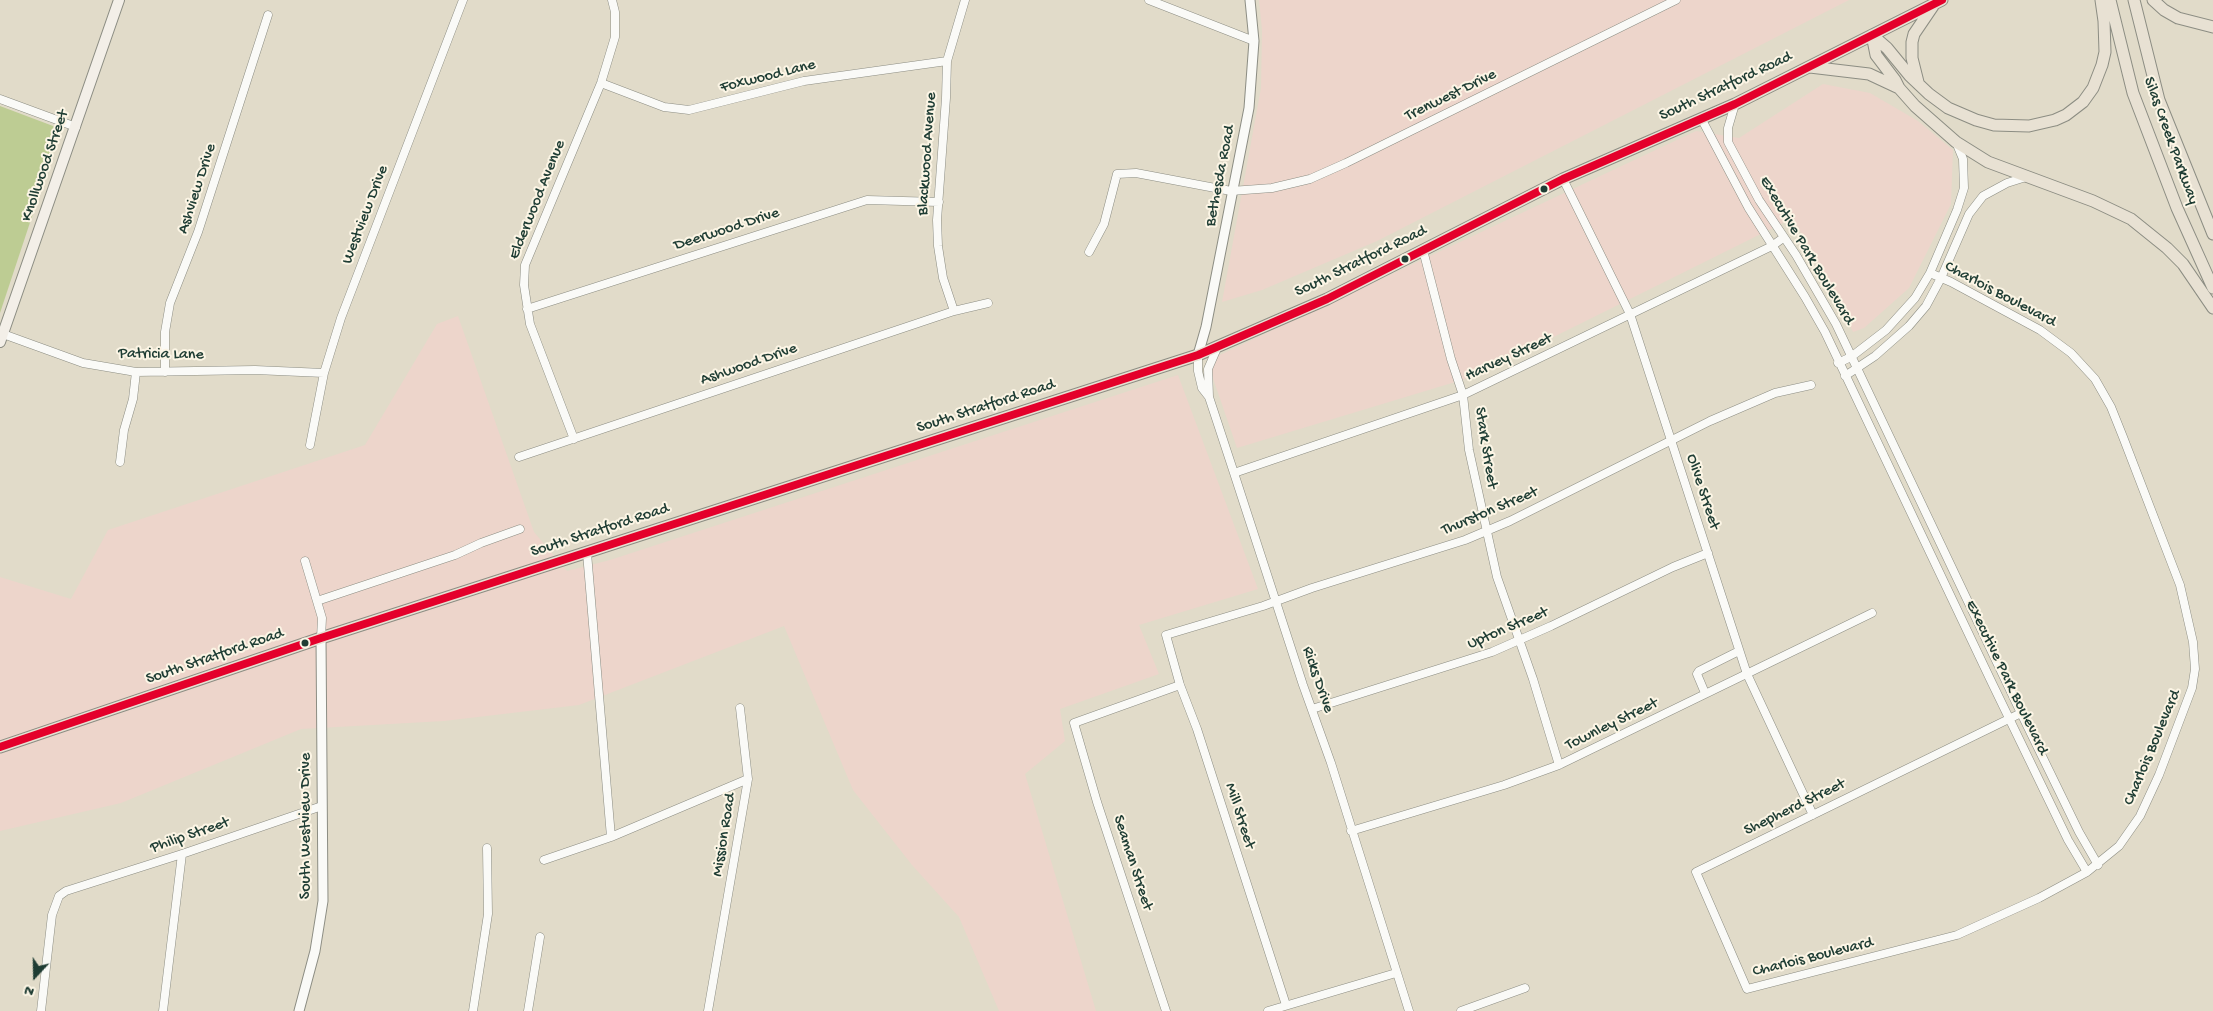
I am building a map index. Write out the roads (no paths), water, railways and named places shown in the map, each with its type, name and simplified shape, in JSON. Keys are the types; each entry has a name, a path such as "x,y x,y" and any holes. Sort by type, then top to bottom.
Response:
{"main road":[{"name":"Knollwood Street","path":"1,338 119,0"},
{"path":"1872,35 1887,48 1910,76 1929,94 1948,108 1976,120 2013,127 2029,126 2055,120 2066,115 2083,102 2099,77 2104,58 2105,38 2101,0"},
{"name":"Silas Creek Parkway","path":"2110,0 2133,93 2176,208 2213,288"},
{"name":"Silas Creek Parkway","path":"2134,0 2159,100 2213,234"},
{"path":"2152,0 2178,18 2213,26"},
{"path":"1918,82 1912,58 1914,34 1939,2"},
{"name":"South Stratford Road","path":"0,747 321,638 1198,355 1327,299 1563,179 1734,104 1939,2"},
{"path":"1872,35 1876,55 1896,80 1899,88 1915,106 1956,142 1988,162 2094,200 2131,219 2168,248 2183,264 2213,308"},
{"path":"1810,67 1869,74 1899,88"}],"street":[{"name":"Westview Drive","path":"310,445 324,373 341,318 463,0"},
{"name":"Elderwood Avenue","path":"574,439 530,324 527,309 525,265 601,83 615,37 615,12 612,0"},
{"name":"Blackwood Avenue","path":"954,311 943,278 938,246 939,202 947,62 965,0"},
{"path":"1149,0 1254,41"},
{"name":"Bethesda Road","path":"1198,355 1205,333 1224,241 1231,192 1248,108 1254,41 1250,0"},
{"name":"Trenwest Drive","path":"1089,252 1104,224 1117,174 1136,173 1231,192 1272,188 1310,179 1676,0"},
{"name":"Ashview Drive","path":"166,372 164,332 170,303 198,232 268,15"},
{"name":"Foxwood Lane","path":"601,83 651,103 690,110 804,81 947,62"},
{"path":"0,99 76,127"},
{"name":"Executive Park Boulevard","path":"1734,104 1728,128 1728,142 1759,200 1822,298 1836,324 1916,489 2021,714 2079,832 2098,865"},
{"name":"Executive Park Boulevard","path":"1701,118 1731,178 1815,314 2068,840 2087,872"},
{"path":"1838,363 1851,357 1886,330 1914,298 1930,273 1957,210 1964,188 1963,159 1956,142"},
{"path":"1845,376 1876,356 1906,330 1926,306 1941,278 1969,214 1983,196 2007,183 2026,177"},
{"name":"Olive Street","path":"1563,179 1630,314 1747,674 1813,815"},
{"name":"Deerwood Drive","path":"527,309 867,200 939,202"},
{"name":"Harvey Street","path":"1234,473 1463,395 1772,246 1783,238"},
{"name":"Stark Street","path":"1423,250 1451,359 1463,395 1469,450 1485,530 1497,577 1520,641 1559,765"},
{"name":"Charlois Boulevard","path":"1747,989 1957,934 2039,898 2098,865 2119,846 2140,816 2181,721 2192,688 2194,669 2193,642 2180,585 2111,407 2095,379 2071,353 2040,330 1930,273"},
{"name":"Ashwood Drive","path":"519,457 954,311 988,303"},
{"path":"1897,318 1906,330"},
{"name":"Patricia Lane","path":"1,338 83,363 136,372 254,370 324,373"},
{"name":"Ricks Drive","path":"1208,397 1208,369 1218,346"},
{"name":"Ricks Drive","path":"1198,355 1198,371 1202,388 1208,397 1234,473 1409,1011"},
{"path":"120,462 124,430 133,399 136,372"},
{"name":"Thurston Street","path":"1166,636 1465,540 1510,521 1671,441 1775,393 1811,385"},
{"path":"1865,415 1877,410"},
{"path":"1902,493 1916,489"},
{"path":"317,601 455,555 520,529"},
{"path":"587,553 611,836"},
{"name":"Upton Street","path":"1312,709 1412,676 1464,662 1520,641 1673,567 1708,553"},
{"path":"305,561 322,618 321,638"},
{"name":"Townley Street","path":"1351,832 1559,765 1872,613"},
{"name":"Mill Street","path":"1166,636 1180,686 1198,729 1286,1005"},
{"name":"South Westview Drive","path":"299,1011 315,951 323,900 321,638"},
{"path":"1705,693 1698,674 1699,671 1739,651"},
{"name":"Seaman Street","path":"1166,1011 1097,802 1074,723 1180,686"},
{"path":"740,708 748,779"},
{"name":"Shepherd Street","path":"1747,989 1696,872 2021,714"},
{"name":"Mission Road","path":"544,860 611,836 748,779"},
{"name":"Mission Road","path":"708,1011 748,779"},
{"name":"Philip Street","path":"41,1011 52,915 59,896 66,891 322,806"},
{"path":"472,1011 488,914 487,848"},
{"path":"163,1011 182,854"},
{"path":"528,1011 540,937"},
{"path":"1268,1011 1396,973"},
{"path":"1461,1011 1525,988"}]}
